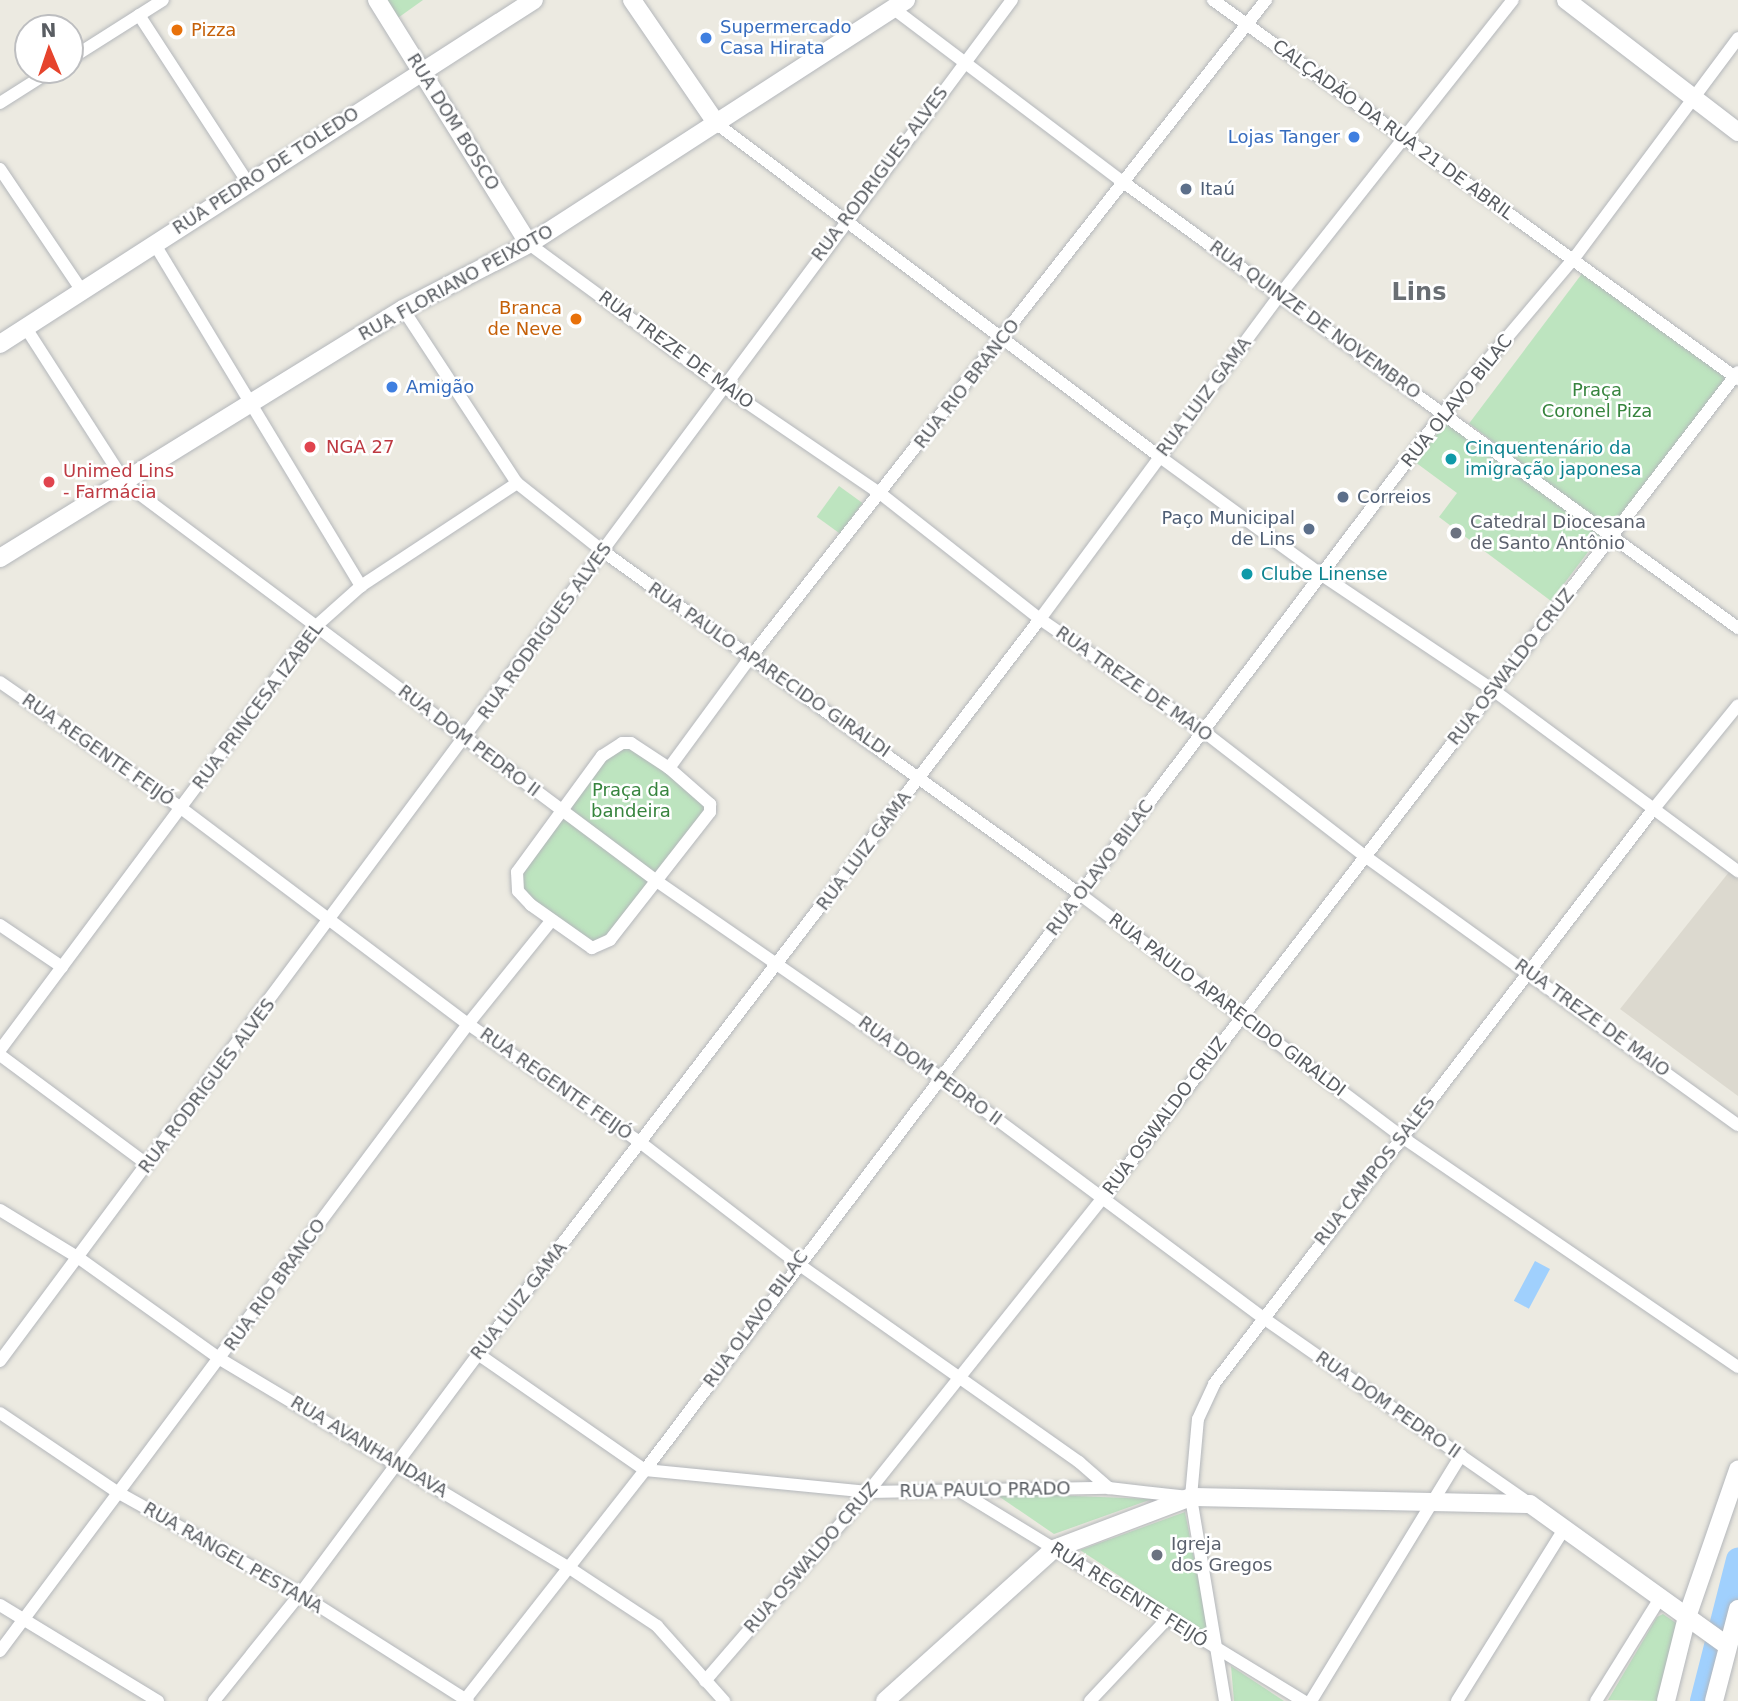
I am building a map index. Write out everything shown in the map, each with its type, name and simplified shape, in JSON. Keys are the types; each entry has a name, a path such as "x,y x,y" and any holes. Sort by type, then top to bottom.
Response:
{"main road":[{"name":"RUA DOM BOSCO","path":"377,0 529,244"},
{"name":"RUA PEDRO DE TOLEDO","path":"0,344 80,288 534,0"},
{"path":"632,0 717,124"},
{"path":"1566,0 1738,132"},
{"name":"RUA FLORIANO PEIXOTO","path":"0,558 126,484 403,309 529,244 717,124 896,3"},
{"path":"1666,1701 1738,1470"},
{"path":"894,1698 1054,1549 1191,1497"},
{"name":"RUA PAULO PRADO","path":"1191,1497 1430,1505 1530,1504"},
{"name":"RUA DOM PEDRO II","path":"1530,1504 1728,1646"},
{"path":"1714,1701 1738,1609"}],"street":[{"path":"84,50 163,0"},
{"name":"RUA RODRIGUES ALVES","path":"0,1361 604,552 721,385 1012,0"},
{"name":"CALÇADÃO DA RUA 21 DE ABRIL","path":"1213,0 1404,141 1575,257 1737,376"},
{"name":"RUA RIO BRANCO","path":"668,768 749,659 1266,0"},
{"name":"RUA LUIZ GAMA","path":"214,1701 300,1594 478,1354 1040,620 1279,296 1513,0"},
{"name":"RUA QUINZE DE NOVEMBRO","path":"896,3 1123,182 1444,412 1738,628"},
{"path":"139,15 248,183"},
{"name":"RUA OLAVO BILAC","path":"466,1700 645,1470 797,1263 1081,895 1444,412 1575,257 1738,38"},
{"path":"0,103 30,84"},
{"path":"717,124 843,222 1005,336 1160,457 1322,575 1493,690 1652,811 1738,871"},
{"path":"0,169 80,288"},
{"path":"154,243 249,406 361,586"},
{"name":"RUA TREZE DE MAIO","path":"529,244 721,385 881,494 1040,620 1203,732 1366,857 1531,972 1738,1125"},
{"name":"RUA PAULO APARECIDO GIRALDI","path":"403,309 517,483 604,552 749,659 920,777 1081,895 1402,1137 1738,1367"},
{"path":"26,328 126,484"},
{"name":"RUA OSWALDO CRUZ","path":"705,1681 868,1492 962,1377 1737,376"},
{"name":"RUA PRINCESA IZABEL","path":"0,1052 315,627 361,586 517,483"},
{"name":"RUA DOM PEDRO II","path":"126,484 659,882 940,1077 1262,1317 1530,1504"},
{"name":"RUA REGENTE FEIJÓ","path":"0,682 181,808 468,1024 641,1143 797,1263 962,1377 1109,1488"},
{"name":"RUA CAMPOS SALES","path":"1225,1701 1219,1650 1191,1497 1198,1419 1214,1384 1262,1317 1531,972 1652,811 1738,705"},
{"path":"622,743 631,743 668,768 710,804 710,812 659,882 601,947 581,942 551,921 519,891 517,872 602,756 622,743"},
{"name":"RUA RIO BRANCO","path":"0,1651 468,1024 551,921"},
{"path":"0,925 62,967"},
{"path":"0,1052 148,1165"},
{"name":"RUA AVANHANDAVA","path":"0,1210 79,1258 220,1359 568,1567 657,1626 723,1701"},
{"name":"RUA PAULO PRADO","path":"478,1354 645,1470 868,1492 956,1488 1109,1488 1191,1497"},
{"name":"RUA RANGEL PESTANA","path":"0,1413 117,1492 300,1594 466,1700"},
{"path":"1311,1701 1461,1455"},
{"name":"RUA REGENTE FEIJÓ","path":"956,1488 1304,1701"},
{"path":"1457,1701 1564,1529"},
{"path":"1596,1701 1660,1598"},
{"path":"0,1605 158,1701"},
{"path":"1090,1701 1167,1619"}],"shaded area":[{"path":"1729,872 1738,879 1738,1096 1620,1009"}],"green space":[{"path":"382,0 423,0 395,20"},
{"name":"Praça Coronel Piza","path":"1584,271 1727,379 1612,531 1469,424"},
{"path":"1449,419 1600,536 1551,601 1439,517 1457,493 1415,462"},
{"path":"839,486 862,503 840,534 817,517"},
{"name":"Praça da bandeira","path":"631,744 709,804 658,880 564,810 603,757"},
{"name":"Praça da bandeira","path":"561,813 656,882 610,939 592,946 520,889 523,861"},
{"path":"994,1493 1152,1499 1054,1534"},
{"path":"1185,1512 1209,1635 1080,1550"},
{"path":"1663,1614 1676,1623 1659,1701 1608,1700 1657,1617"},
{"path":"1231,1666 1284,1701 1234,1701"}],"water":[{"path":"1535,1261 1550,1269 1529,1309 1514,1301"}],"waterway":[{"path":"1702,1701 1738,1560"}],"place":[{"name":"Pizza","path":"177,30"},
{"name":"Supermercado Casa Hirata","path":"706,38"},
{"name":"Lojas Tanger","path":"1354,137"},
{"name":"Itaú","path":"1186,189"},
{"name":"Branca de Neve","path":"576,319"},
{"name":"Amigão","path":"392,387"},
{"name":"NGA 27","path":"310,447"},
{"name":"Cinquentenário da imigração japonesa","path":"1451,459"},
{"name":"Unimed Lins - Farmácia","path":"49,482"},
{"name":"Correios","path":"1343,497"},
{"name":"Paço Municipal de Lins","path":"1309,529"},
{"name":"Catedral Diocesana de Santo Antônio","path":"1456,533"},
{"name":"Clube Linense","path":"1247,574"},
{"name":"Igreja dos Gregos","path":"1157,1555"}],"district":[{"name":"Lins","path":"1419,293"}]}
